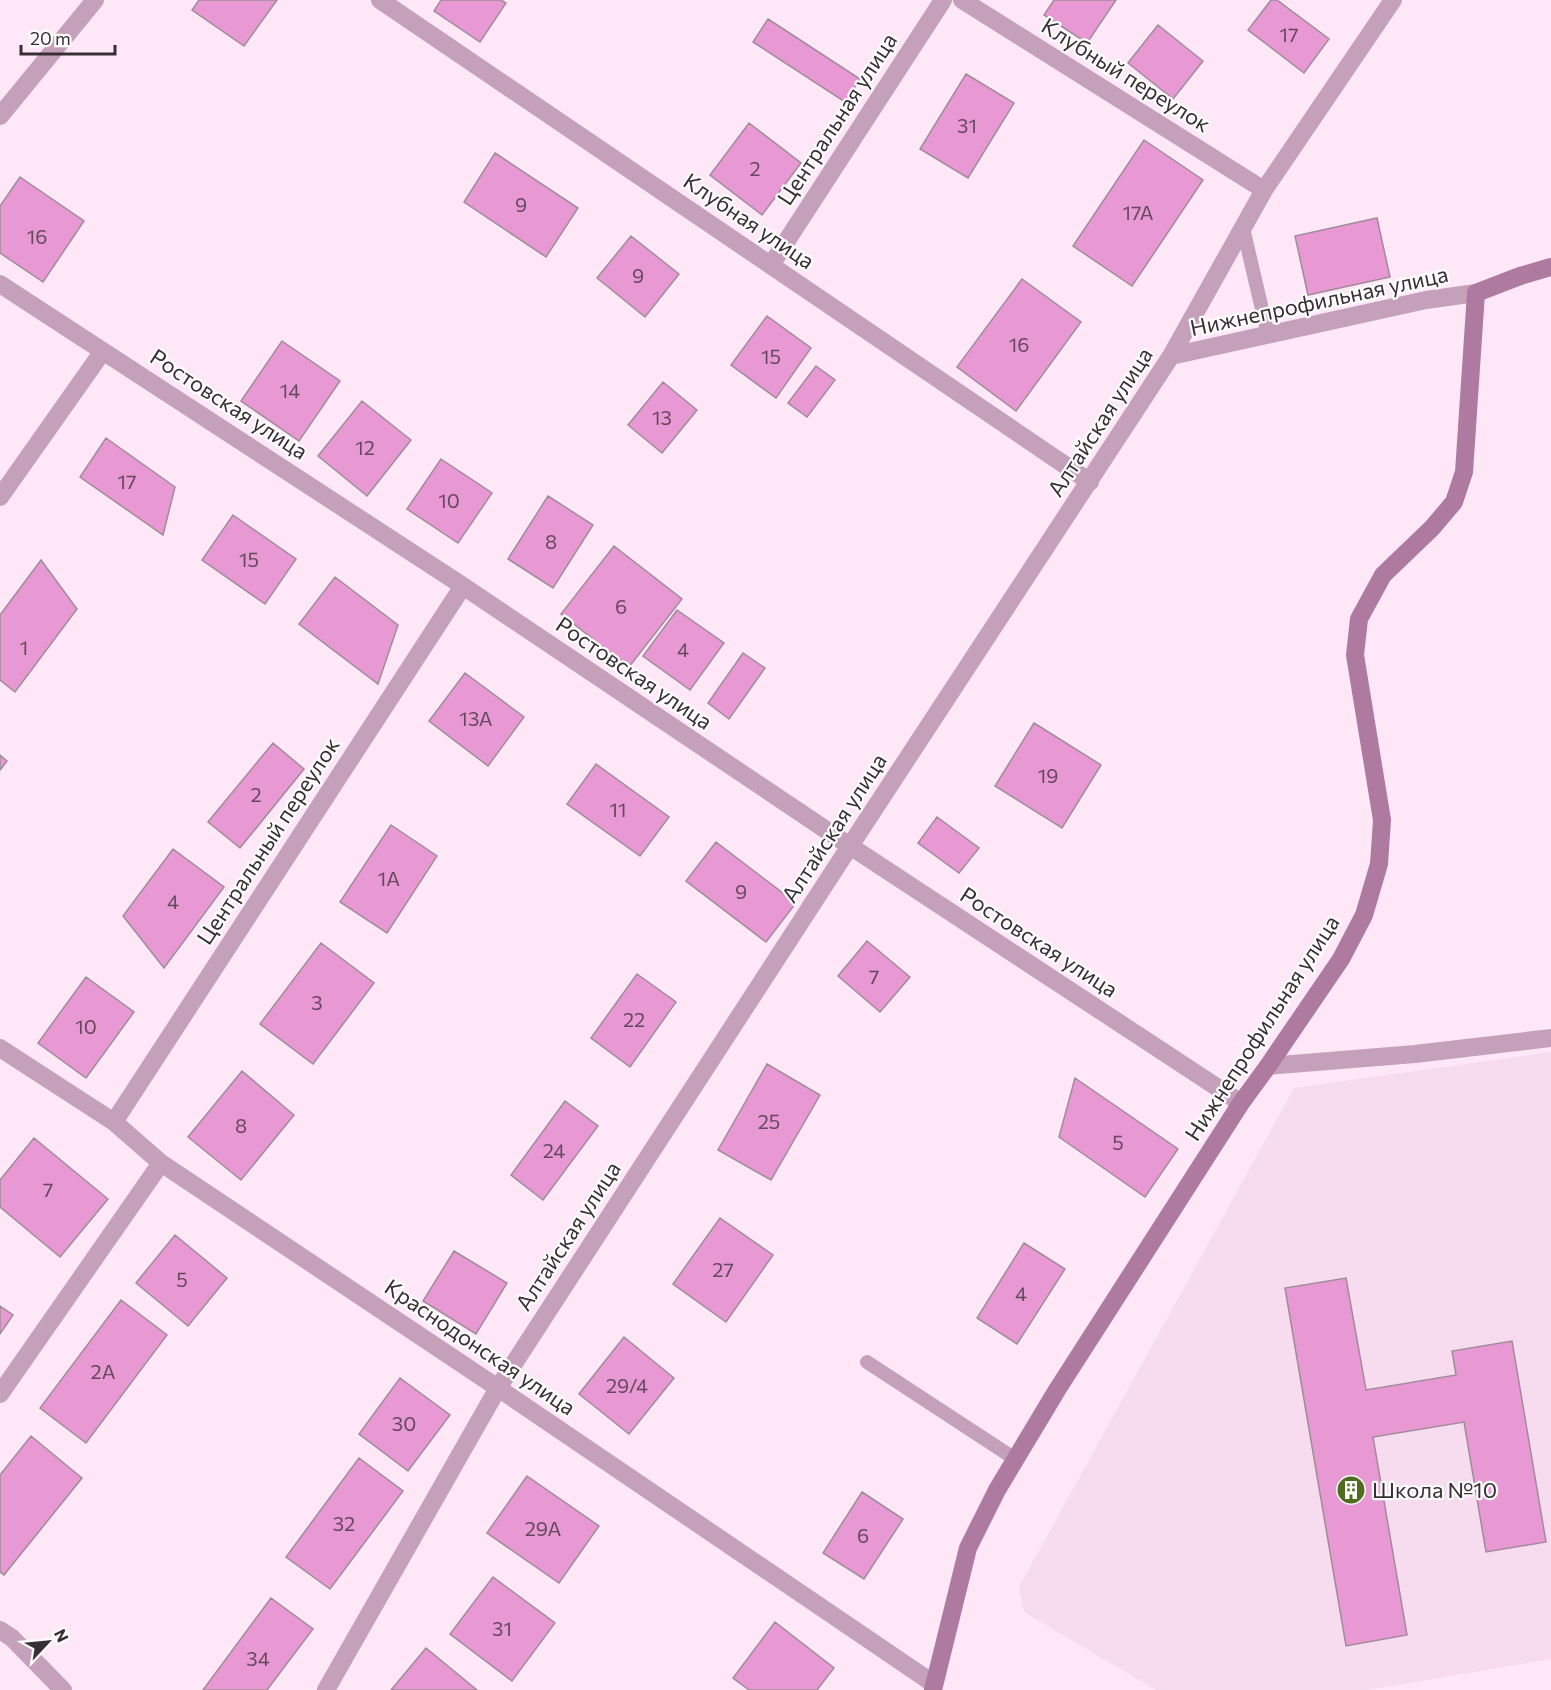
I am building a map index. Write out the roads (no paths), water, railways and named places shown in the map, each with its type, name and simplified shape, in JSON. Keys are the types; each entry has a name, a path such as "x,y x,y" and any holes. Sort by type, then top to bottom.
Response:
{"street":[{"path":"0,116 95,0"},
{"name":"Клубная улица","path":"381,0 1090,482"},
{"name":"Центральная улица","path":"771,265 943,0"},
{"name":"Клубный переулок","path":"962,0 1264,190"},
{"name":"Алтайская улица","path":"326,1690 498,1388 1172,356 1264,190 1393,0"},
{"name":"Нижнепрофильная улица","path":"1172,356 1426,300 1476,293 1551,267"},
{"name":"Ростовская улица","path":"0,284 463,586 850,846 1241,1103"},
{"name":"Нижнепрофильная улица","path":"934,1687 968,1548 997,1490 1057,1390 1241,1103 1341,959 1364,915 1379,864 1382,820 1355,655 1359,619 1383,575 1432,528 1454,502 1464,472 1476,293"},
{"path":"0,497 103,351"},
{"name":"Центральный переулок","path":"114,1122 463,586"},
{"path":"1268,1066 1415,1054 1551,1038"},
{"name":"Краснодонская улица","path":"0,1048 114,1122 161,1162 498,1388 934,1687"},
{"path":"0,1394 161,1162"},
{"path":"0,1630 12,1638 63,1690"}],"lane":[{"path":"1243,228 1268,335"},
{"path":"867,1362 1016,1459"}],"place":[{"name":"Школа №10","path":"1351,1490"}]}
